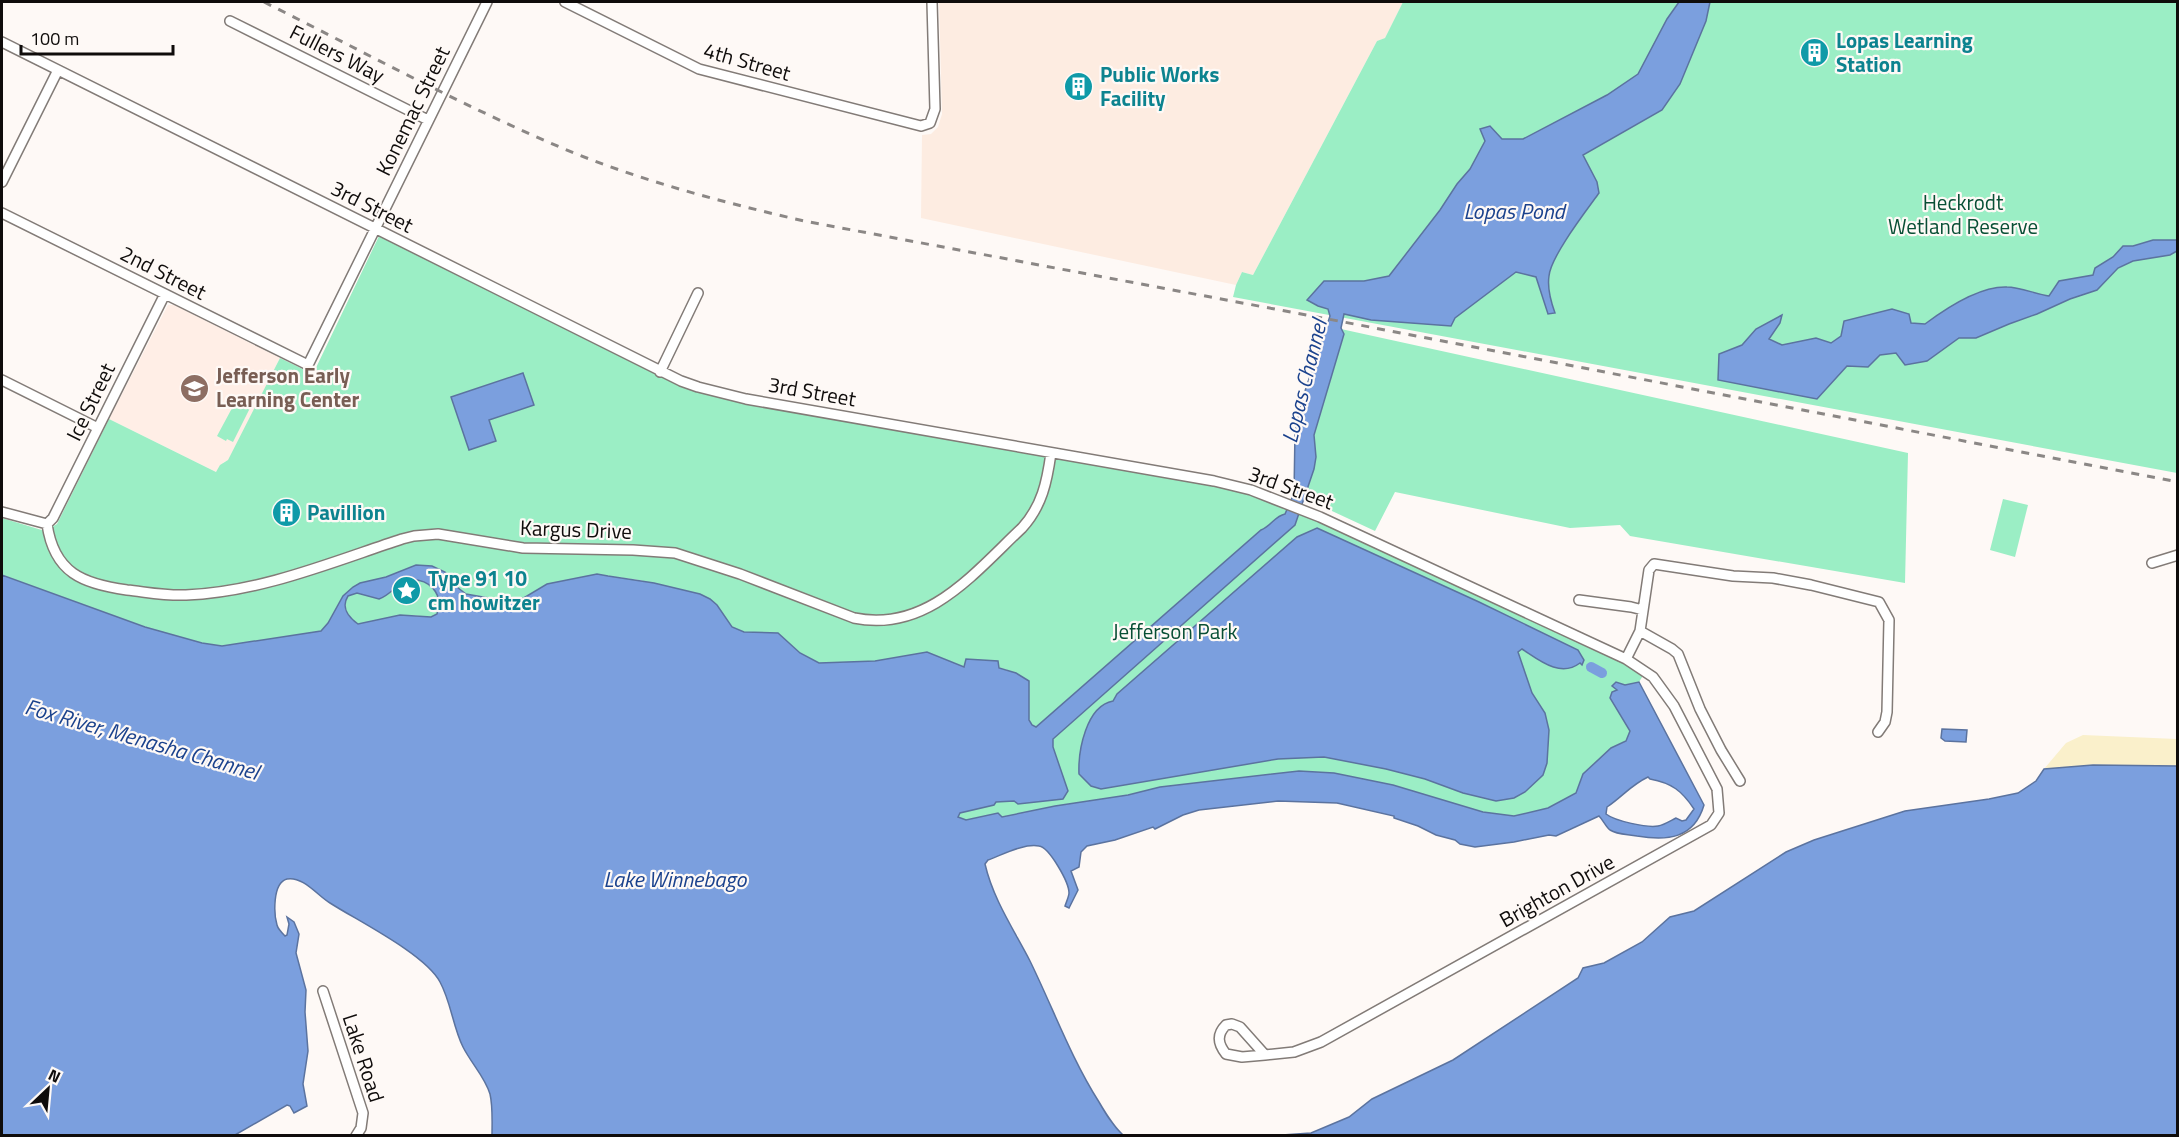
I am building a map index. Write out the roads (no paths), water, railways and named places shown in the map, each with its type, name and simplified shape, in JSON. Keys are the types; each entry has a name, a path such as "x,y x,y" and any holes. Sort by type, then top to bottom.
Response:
{"street":[{"name":"Konemac Street","path":"308,365 487,2"},
{"name":"4th Street","path":"565,2 699,69 921,126 930,123 935,109 932,2"},
{"name":"Fullers Way","path":"230,21 428,120"},
{"name":"3rd Street","path":"2,42 660,372 698,387 746,399 1214,481 1251,490 1304,510 1626,659 1651,675"},
{"path":"2,182 58,70"},
{"name":"2nd Street","path":"2,213 308,365"},
{"path":"660,372 698,293"},
{"name":"Ice Street","path":"47,524 53,518 165,294"},
{"path":"2,380 98,428"},
{"name":"Kargus Drive","path":"47,524 53,545 62,562 79,578 110,587 165,595 217,592 268,583 402,539 438,534 523,548 675,553 740,574 854,618 888,621 916,614 938,603 1022,528 1034,515 1045,490 1051,453"},
{"path":"2,512 47,524"},
{"path":"2152,564 2178,555"},
{"path":"1626,659 1640,631 1649,570 1654,564 1733,576 1773,578 1879,602 1889,620 1887,712 1885,722 1878,732"},
{"path":"1579,600 1643,610"},
{"path":"1640,631 1678,654 1700,709 1740,781"},
{"name":"Brighton Drive","path":"1265,1055 1237,1025 1226,1025 1218,1037 1218,1042 1226,1054 1242,1057 1294,1053 1321,1042 1711,825 1719,813 1717,789 1667,693 1651,675"},
{"name":"Lake Road","path":"323,991 363,1113 361,1128 356,1136"}],"water":[{"name":"Lake Winnebago","path":"1679,2 1710,2 1706,21 1680,84 1662,110 1583,155 1597,182 1599,193 1570,234 1551,267 1549,286 1555,313 1548,314 1536,277 1516,272 1455,318 1451,326 1371,320 1344,314 1341,328 1344,334 1314,435 1316,457 1314,469 1295,525 1053,739 1053,747 1068,791 1063,799 1018,804 1014,801 996,802 994,805 960,813 958,817 966,820 998,813 1002,817 1128,795 1160,787 1299,771 1334,773 1393,785 1483,812 1514,816 1548,808 1576,793 1583,774 1611,748 1626,741 1630,731 1610,698 1612,692 1617,690 1612,686 1616,682 1625,685 1639,682 1704,805 1694,825 1686,831 1678,835 1659,838 1620,834 1610,830 1599,816 1556,836 1549,835 1475,847 1436,835 1394,818 1394,816 1337,803 1278,801 1199,810 1155,829 1153,827 1115,840 1087,846 1081,852 1079,867 1071,871 1078,890 1069,908 1065,906 1069,893 1066,881 1053,858 1043,848 1027,846 988,860 985,864 1004,914 1030,961 1089,1085 1104,1111 1123,1135 492,1135 492,1104 488,1088 463,1047 444,990 432,971 406,949 330,903 304,883 287,879 282,882 276,893 275,914 280,931 285,936 289,924 287,917 294,922 299,934 296,953 306,990 308,1051 303,1084 307,1106 294,1113 287,1105 235,1135 2,1135 2,575 145,627 202,643 222,646 321,631 343,596 353,587 416,565 432,566 445,572 466,594 512,602 517,602 547,584 597,574 654,583 700,594 717,605 732,627 744,632 778,633 800,653 819,663 875,661 927,652 964,667 966,659 998,661 999,668 1016,673 1029,681 1029,720 1036,727 1261,530 1285,514 1294,493 1295,432 1302,400 1330,316 1328,309 1307,300 1324,281 1364,281 1389,276 1470,169 1485,141 1480,129 1490,126 1502,139 1523,139 1607,95 1638,74 1667,19","holes":["408,580 416,580 433,588 439,606 437,614 431,617 400,615 358,624 345,608 348,596 357,593 379,599","1648,777 1676,789 1685,797 1694,809 1686,820 1676,818 1660,825 1646,826 1606,814 1607,807"]},
{"path":"2153,240 2177,240 2177,251 2170,255 2133,261 2118,268 2097,290 1976,338 1959,338 1927,361 1905,365 1896,353 1880,355 1868,367 1847,366 1817,399 1718,380 1719,354 1742,345 1756,329 1782,315 1780,323 1769,339 1782,345 1816,338 1831,343 1841,336 1844,321 1892,309 1909,314 1911,323 1925,324 1963,300 1986,290 2012,287 2049,296 2059,281 2093,275 2095,268 2113,257 2123,246 2133,246"},
{"path":"523,373 534,405 489,420 496,441 469,450 451,397"},
{"path":"1317,528 1578,650 1584,660 1582,665 1580,663 1565,669 1550,666 1522,649 1518,652 1532,693 1545,713 1549,730 1547,763 1543,775 1525,792 1514,798 1496,801 1386,769 1324,757 1278,759 1101,789 1091,786 1079,774 1079,764 1082,742 1096,711 1113,701 1117,694 1297,537"},
{"path":"1942,729 1967,730 1966,742 1945,741 1941,738"},
{"path":"2093,765 2177,766 2177,1135 1282,1135 1311,1133 1349,1117 1372,1099 1453,1060 1578,978 1583,968 1604,963 1642,942 1670,917 1694,911 1786,852 1814,840 1905,811 2018,793 2036,781 2044,769"}],"waterway":[{"path":"1591,667 1602,673"}],"railway":[{"path":"264,2 534,136 602,164 688,192 746,207 804,221 2178,482"}],"place":[{"name":"Lopas Learning Station","path":"1815,53"},
{"name":"Public Works Facility","path":"1079,87"},
{"name":"Jefferson Early Learning Center","path":"195,388"},
{"name":"Pavillion","path":"286,513"},
{"name":"Type 91 10 cm howitzer","path":"407,591"}],"park label":[{"name":"Heckrodt Wetland Reserve","path":"1963,215"},
{"name":"Jefferson Park","path":"1175,632"}],"water label":[{"name":"Lopas Pond","path":"1514,211"},
{"name":"Lopas Channel","path":"1304,381"},
{"name":"Fox River, Menasha Channel","path":"142,739"}]}
